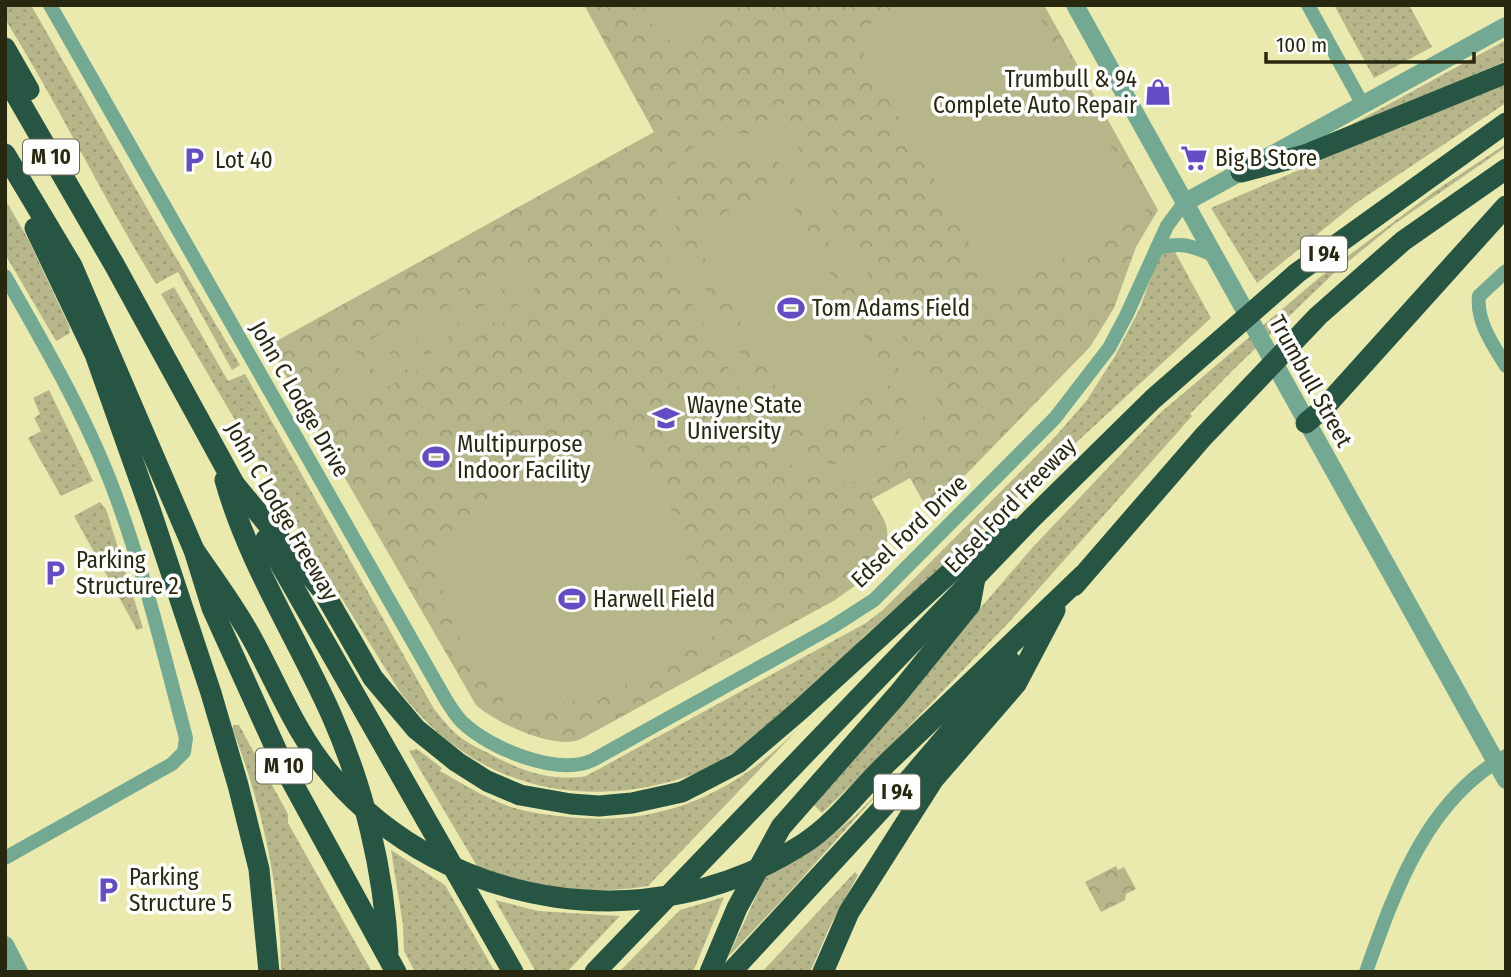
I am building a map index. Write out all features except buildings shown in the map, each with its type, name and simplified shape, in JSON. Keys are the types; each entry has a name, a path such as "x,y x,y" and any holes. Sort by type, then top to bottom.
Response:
{"highway":[{"path":"5,48 84,187 97,237"},
{"path":"1241,172 1304,155 1506,73"},
{"name":"John C Lodge Freeway","path":"5,76 513,972"},
{"name":"Edsel Ford Freeway","path":"594,972 1031,519 1153,399 1297,274 1506,123"},
{"name":"M 10","path":"5,154 72,267 194,550 212,608 285,769 396,972"},
{"name":"I 94","path":"731,972 912,776 1203,437 1318,316 1403,241 1506,169"},
{"path":"19,180 28,213 95,354 211,694 239,785 259,869 269,972"},
{"path":"1306,423 1325,407 1506,206"},
{"path":"215,447 236,520 332,716 368,822 382,889 389,972"},
{"path":"236,486 323,591 373,678 416,729 486,781 520,795 599,806 632,803 682,792 738,763 977,548 1031,519"},
{"path":"194,550 253,640 313,752 354,799 388,831 435,859 486,882 532,894 587,901 640,901 709,887 732,880 802,845 822,831 866,783 1083,575"},
{"path":"710,972 737,908 782,827 898,694 970,605 975,578"},
{"path":"823,972 849,912 933,780 1016,684 1057,607"}],"street":[{"name":"John C Lodge Drive","path":"50,5 446,701 461,721 482,737 531,759 555,765"},
{"name":"Trumbull Street","path":"1075,5 1306,423 1501,759 1506,780"},
{"path":"1308,5 1363,104"},
{"path":"1184,203 1506,26"},
{"name":"Edsel Ford Drive","path":"555,765 575,766 593,760 832,627 874,600 1055,418 1109,348 1167,226 1184,203"},
{"path":"1157,248 1175,244 1191,245 1213,255"},
{"path":"1506,271 1479,296 1478,305 1482,323 1506,366"},
{"path":"5,276 88,430 114,489 146,588 186,738 184,752 173,764 5,858"},
{"path":"1366,972 1392,898 1407,866 1433,824 1465,787 1501,759"},
{"path":"5,945 19,972"},
{"path":"5,965 9,972"}],"green space":[{"path":"5,5 31,5 240,365 232,370 178,272 156,284 5,19"},
{"name":"Wayne State University","path":"584,5 1044,5 1158,210 1136,247 1114,308 1090,347 937,504 927,509 910,478 872,499 886,525 887,542 879,563 864,579 835,600 581,739 570,742 526,733 497,720 476,705 271,350 276,348 273,343 654,132"},
{"path":"642,5 744,5 678,42 659,37"},
{"path":"904,5 1033,5 1147,213 998,295 853,34"},
{"path":"1334,5 1409,5 1432,47 1374,78"},
{"path":"1506,40 1506,61 1338,132"},
{"path":"1506,80 1506,103 1356,203 1257,283 1211,208"},
{"path":"784,122 945,413 929,422 924,414 915,439 900,458 882,472 862,480 840,482 817,478 795,468 775,451 666,257 658,230 658,204 664,180 677,161 695,146 717,136 743,133 771,138 767,130","holes":["748,151 777,161 792,176 903,377 906,403 901,426 890,444 873,457 853,464 832,464 810,456 789,440 678,239 675,221 680,189 699,165 729,152"]},
{"path":"1506,144 1506,147 1393,225 1333,274 1190,414 1192,416 1011,620 870,767 822,813 813,804 1032,548 1159,414 1320,277 1435,191"},
{"name":"Tom Adams Field","path":"780,183 891,384 802,433 690,232"},
{"path":"5,199 28,239 69,326 70,333 56,341 5,254"},
{"path":"1174,250 1211,318 862,638 856,647 745,744 704,770 683,778 642,788 606,792 571,791 538,785 507,775 478,761 450,742 424,719 400,692 306,541 161,294 174,287 228,381 245,374 434,709 445,722 464,740 512,765 547,776 572,777 586,776 866,623 883,610 1055,437 1087,400 1115,356 1140,308 1159,256 1165,251"},
{"path":"518,259 542,302 523,313 499,269"},
{"path":"492,273 516,316 496,327 472,284"},
{"path":"465,288 489,331 469,342 445,299"},
{"path":"432,307 456,350 436,361 412,318"},
{"path":"406,321 430,364 410,375 386,332"},
{"path":"380,335 404,378 384,389 360,346"},
{"path":"355,349 379,393 359,404 335,361"},
{"path":"49,390 93,481 61,496 28,438 41,431 34,418 40,414 33,398"},
{"name":"Harwell Field","path":"603,433 634,442 669,503 712,637 584,708 579,700 503,714 503,684 466,654 431,560 535,471"},
{"path":"100,502 106,509 143,628 137,630 74,516"},
{"path":"239,725 288,814 288,823 372,972 281,972 278,910 268,848 243,757 232,728"},
{"path":"802,725 648,886 627,889 561,888 518,879 477,866 409,751 417,749 442,768 440,771 511,807 547,815 604,819 667,810 697,800 752,769"},
{"path":"890,780 728,957 765,877 797,860 829,838"},
{"path":"391,850 445,885 495,972 415,972 404,951 403,925"},
{"path":"1116,866 1118,870 1124,867 1136,889 1126,894 1125,900 1101,912 1085,882"},
{"path":"855,872 858,875 830,926 810,972 762,972"},
{"path":"724,897 693,972 619,972 680,910"},
{"path":"495,900 538,911 620,916 567,972 536,972"}],"place":[{"name":"Trumbull & 94 Complete Auto Repair","path":"1158,92"},
{"name":"Big B Store","path":"1194,158"},
{"name":"Lot 40","path":"194,160"},
{"name":"Tom Adams Field","path":"791,308"},
{"name":"Wayne State University","path":"666,418"},
{"name":"Multipurpose Indoor Facility","path":"436,457"},
{"name":"Parking Structure 2","path":"55,573"},
{"name":"Harwell Field","path":"572,599"},
{"name":"Parking Structure 5","path":"108,890"}]}
